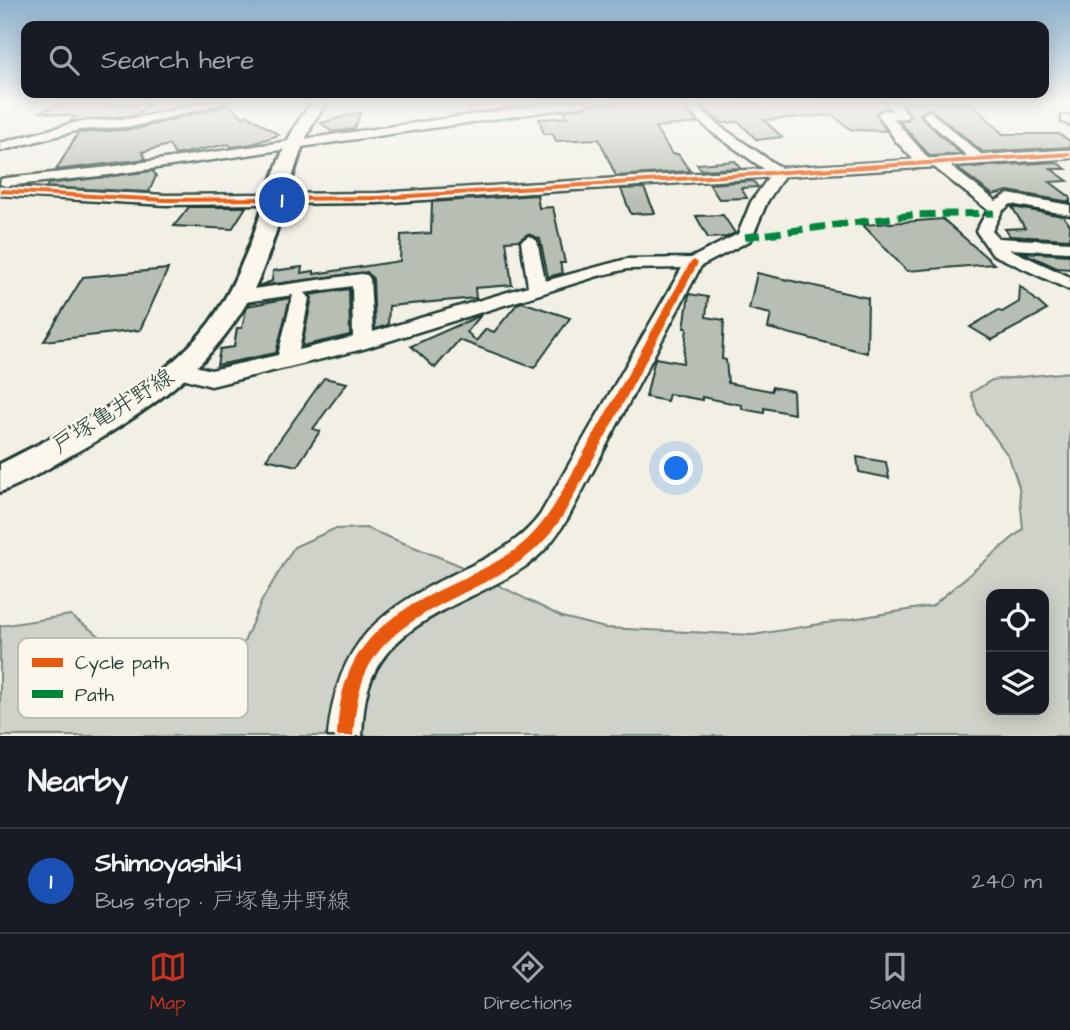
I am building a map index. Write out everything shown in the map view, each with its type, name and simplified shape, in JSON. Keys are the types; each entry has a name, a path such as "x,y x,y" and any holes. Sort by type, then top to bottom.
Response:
{"main road":[{"name":"戸塚亀井野線","path":"0,479 103,422 162,385 218,328 238,297 298,136"}],"street":[{"path":"0,147 40,136"},
{"path":"0,182 108,171 339,136"},
{"path":"726,136 779,173"},
{"path":"900,136 996,209"},
{"path":"953,136 978,159"},
{"path":"0,191 84,197 377,198 1070,154"},
{"path":"179,370 211,378 363,342 593,272 627,264 694,263 746,237 759,202 779,173"},
{"path":"1070,210 1008,198 996,209 985,231 998,250 1070,285"},
{"path":"529,241 537,289"},
{"path":"993,243 1070,247"},
{"path":"345,736 345,708 354,677 369,651 402,618 500,566 532,544 547,527 694,263"},
{"path":"238,297 361,279 363,342"},
{"path":"287,360 300,298"}],"shaded area":[{"path":"1070,372 1070,736 0,736 0,626 70,615 103,638 18,638 18,718 248,718 248,638 246,638 262,600 294,547 334,529 366,528 454,563 562,617 605,628 753,635 932,606 1023,529 1019,487 1009,457 978,414 971,393 992,380"}],"building":[{"path":"76,136 275,136 252,144 232,147 228,144 175,155 169,145 142,152 146,159 56,170"},
{"path":"554,136 661,136 672,154 678,154 690,171 616,176 599,139 556,141"},
{"path":"753,136 782,137 757,140"},
{"path":"913,136 942,136 961,154 930,156"},
{"path":"964,136 1063,136 1070,141 1070,147 983,152"},
{"path":"735,161 741,168 701,170 697,164"},
{"path":"1056,162 1066,169 1051,169 1068,181 1050,182 1070,197 1070,202 1008,191 993,195 957,168"},
{"path":"153,171 156,176 149,192 46,187 48,184"},
{"path":"753,181 758,187 741,188 747,198 719,199 709,184"},
{"path":"644,188 655,213 631,214 621,189"},
{"path":"537,195 539,208 553,207 565,263 560,263 563,273 548,277 540,239 528,234 519,240 506,241 512,285 475,288 476,298 389,306 388,325 375,329 373,279 367,272 258,286 272,281 273,271 302,267 301,273 314,271 314,274 400,261 401,235 431,233 432,202"},
{"path":"189,207 246,207 232,229 174,226"},
{"path":"1012,207 1063,216 1070,225 1070,239 1010,236 1005,229 1025,228"},
{"path":"723,215 735,233 727,237 708,238 696,216"},
{"path":"943,219 994,264 907,271 863,225"},
{"path":"1022,252 1070,255 1070,269 1057,268"},
{"path":"168,269 140,330 44,341 83,277"},
{"path":"757,273 868,298 867,353 768,328 771,314 749,309"},
{"path":"1020,286 1047,310 992,340 970,327 1019,302"},
{"path":"349,289 350,335 302,346 312,298 310,295"},
{"path":"689,294 708,297 706,317 724,320 722,359 726,360 728,383 772,391 772,387 793,391 794,414 764,408 764,413 742,409 742,405 702,397 702,400 669,394 667,401 646,397 655,358 683,363"},
{"path":"290,298 276,353 217,365 220,349 234,347 237,328 242,328 247,306"},
{"path":"522,302 570,318 534,368 459,340 435,368 411,346 481,315 467,332 476,341 486,329 494,332 517,304"},
{"path":"324,378 347,383 313,429 320,431 297,466 266,459"},
{"path":"857,457 886,462 889,478 859,472"}],"marked path":[{"path":"745,237 913,215 994,213"}],"cycle path":[{"path":"0,191 166,200 378,198 1070,154"},
{"path":"345,736 348,705 355,678 366,656 382,638 422,607 518,555 536,540 550,523 694,263"}],"place":[{"name":"Shimoyashiki","path":"282,200"}]}
